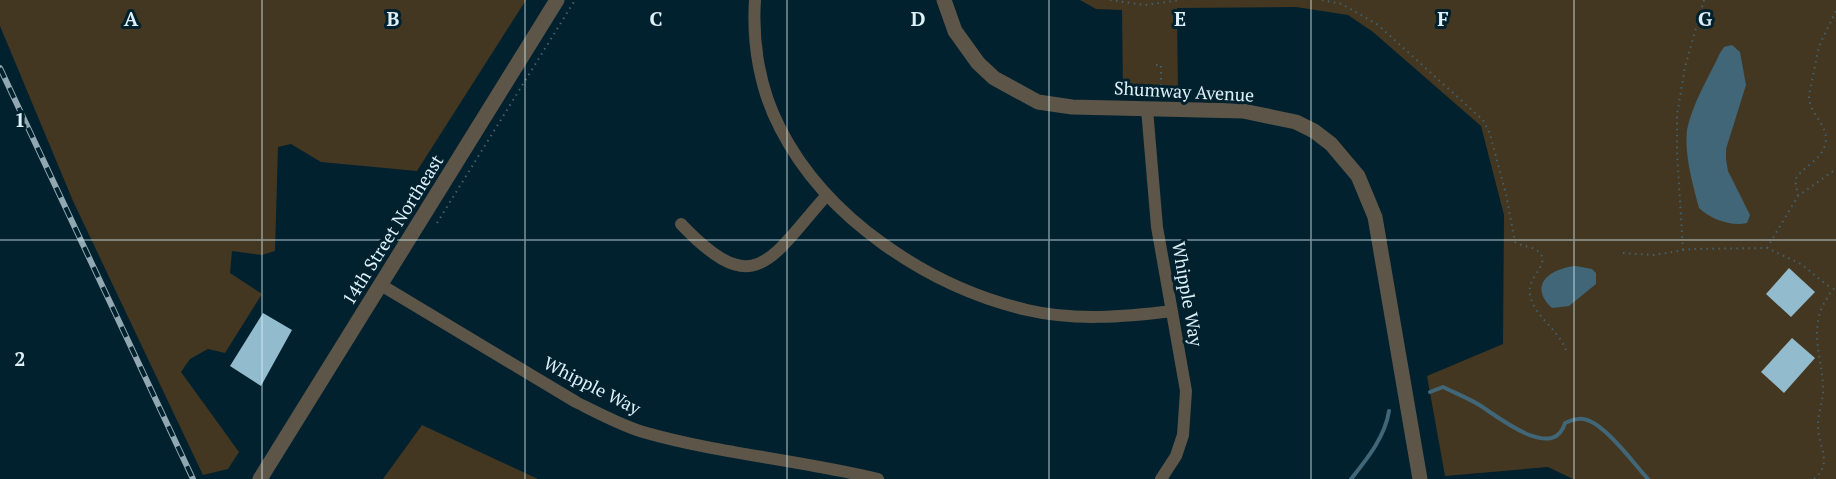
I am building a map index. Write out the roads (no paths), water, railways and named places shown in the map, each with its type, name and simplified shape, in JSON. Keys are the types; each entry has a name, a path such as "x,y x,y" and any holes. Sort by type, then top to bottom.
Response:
{"street":[{"name":"14th Street Northeast","path":"260,479 557,0"},
{"path":"755,0 753,22 758,60 767,97 780,129 827,195 869,232 908,260 946,280 990,299 1027,310 1066,316 1106,317 1172,311"},
{"name":"Shumway Avenue","path":"944,0 955,31 978,63 1015,92 1038,102 1072,108 1243,111 1296,122 1314,131 1331,144 1358,176 1375,217 1420,479"},
{"name":"Whipple Way","path":"1147,109 1153,198 1186,391 1186,416 1176,456 1161,479"},
{"path":"681,224 713,253 730,264 753,267 774,255 827,195"},
{"name":"Whipple Way","path":"381,285 576,402 619,423 676,440 878,479"}],"water":[{"path":"1732,45 1740,52 1746,85 1726,149 1728,171 1750,215 1747,223 1741,224 1722,221 1709,216 1699,208 1690,170 1686,139 1689,120 1720,53 1724,47"},
{"path":"1576,266 1592,269 1596,273 1596,284 1569,306 1552,308 1542,292 1545,279 1558,270"}],"waterway":[{"path":"1430,392 1443,387 1477,403 1512,426 1538,438 1550,438 1559,434 1565,423 1573,420 1583,419 1591,422 1609,435 1648,479"},
{"path":"1351,479 1379,439 1389,411"}],"railway":[{"path":"0,68 193,479"}]}
